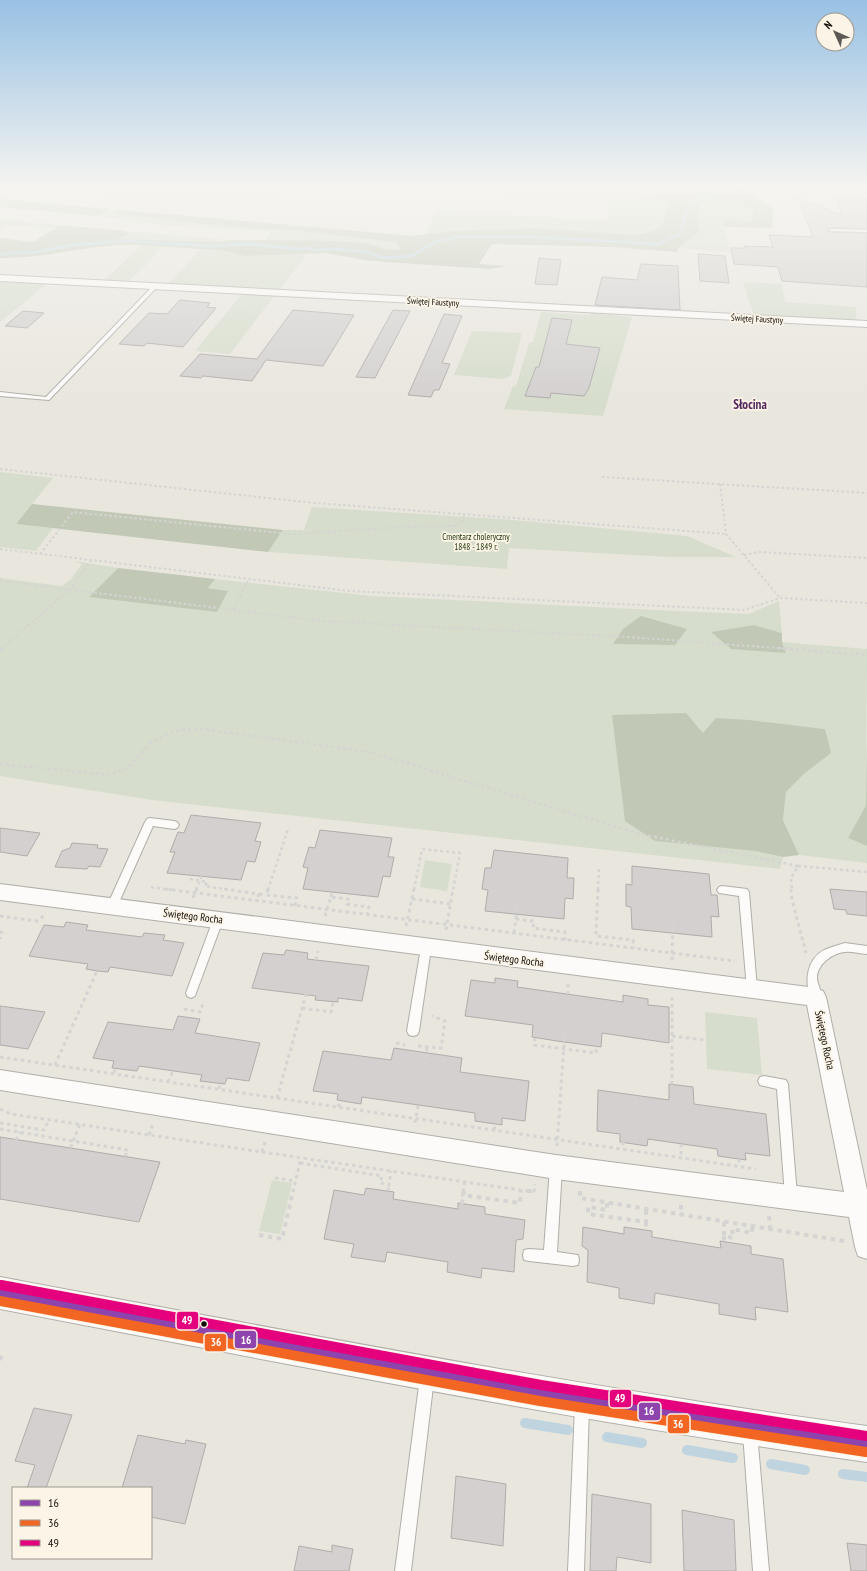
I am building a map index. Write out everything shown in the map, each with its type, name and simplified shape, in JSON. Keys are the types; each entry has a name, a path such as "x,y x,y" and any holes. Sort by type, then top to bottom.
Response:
{"street":[{"name":"Świętej Faustyny","path":"0,278 867,324"},
{"name":"Świętego Rocha","path":"0,892 435,950 816,997 867,1247"},
{"path":"0,1080 556,1167 859,1206"},
{"path":"2,1299 583,1401 750,1428 867,1444"}],"lane":[{"path":"0,394 47,399 155,287"},
{"path":"112,906 150,822 174,824"},
{"path":"722,890 744,892 746,988"},
{"path":"191,993 218,920"},
{"path":"816,997 812,976 817,963 827,954 845,947 867,950"},
{"path":"413,1032 435,950"},
{"path":"764,1081 782,1084 791,1197"},
{"path":"550,1257 556,1167"},
{"path":"529,1255 573,1260"},
{"path":"403,1571 428,1374"},
{"path":"576,1571 583,1401"},
{"path":"750,1428 762,1571"}],"path":[{"path":"0,469 315,503 726,534"},
{"path":"602,477 867,493"},
{"path":"720,484 726,534 780,598"},
{"path":"39,554 73,512 292,534 404,527 454,526 464,522 464,514"},
{"path":"0,549 349,591 744,610 780,598 867,602"},
{"path":"744,555 759,552 867,558"},
{"path":"0,650 69,590 91,560"},
{"path":"233,610 249,579"},
{"path":"0,582 322,621 628,637 867,655"},
{"path":"0,764 110,775 129,767 151,742 179,730 202,729 370,752 640,834 798,866 867,872"},
{"path":"266,895 288,829"},
{"path":"403,945 422,849 460,853 447,924 435,950"},
{"path":"196,890 207,863"},
{"path":"596,944 599,866"},
{"path":"798,866 792,878 792,900 812,976"},
{"path":"328,907 336,878"},
{"path":"190,879 207,882 205,886 297,898 295,906"},
{"path":"151,887 738,962 746,988"},
{"path":"256,900 259,894"},
{"path":"331,897 348,899 347,904 369,907 367,914"},
{"path":"412,899 451,904"},
{"path":"514,933 518,900"},
{"path":"672,1085 673,918"},
{"path":"516,919 534,921 533,928 565,932 565,940"},
{"path":"0,931 2,933 0,939"},
{"path":"596,936 634,940 634,948"},
{"path":"316,960 318,952"},
{"path":"55,1065 97,971"},
{"path":"568,985 568,994"},
{"path":"184,1010 200,1012 205,998"},
{"path":"302,1008 331,1012 333,1002"},
{"path":"396,1043 441,1048 445,1021 435,1019 430,1013"},
{"path":"556,1167 565,1030"},
{"path":"672,1036 705,1040"},
{"path":"535,1038 534,1045 564,1049 596,1053 596,1046"},
{"path":"425,1065 427,1047"},
{"path":"0,1057 765,1170 770,1229"},
{"path":"114,1073 116,1068"},
{"path":"168,1082 172,1071"},
{"path":"218,1089 220,1084"},
{"path":"338,1107 340,1101"},
{"path":"0,1123 44,1130 49,1120"},
{"path":"68,1154 80,1124"},
{"path":"494,1130 495,1124"},
{"path":"0,1129 128,1150 125,1157"},
{"path":"16,1140 20,1132"},
{"path":"623,1142 623,1149"},
{"path":"681,1144 681,1158"},
{"path":"259,1235 282,1239 301,1158"},
{"path":"739,1159 739,1166"},
{"path":"300,1163 382,1176 380,1183 389,1185"},
{"path":"388,1191 392,1171"},
{"path":"275,1178 295,1181"},
{"path":"462,1204 465,1182"},
{"path":"463,1195 520,1203 521,1190"},
{"path":"607,1203 607,1210 588,1207 588,1214 646,1222"},
{"path":"646,1209 646,1230"},
{"path":"724,1222 724,1242"},
{"path":"724,1236 732,1238 732,1230 752,1233 752,1226"},
{"path":"0,1360 2,1355"}],"green space":[{"path":"0,257 24,257 18,258"},
{"path":"128,257 153,257 127,283 103,282"},
{"path":"193,257 305,257 279,290 168,284"},
{"path":"350,257 483,257 479,264 507,266 489,269 371,261"},
{"path":"0,280 48,283 0,322"},
{"path":"743,282 782,284 785,302 856,307 856,321 754,316"},
{"path":"242,294 275,295 230,354 195,351"},
{"path":"541,312 589,315 591,313 632,317 603,416 504,409 513,386 516,386 529,343 533,342"},
{"path":"472,331 522,333 511,376 502,379 454,375"},
{"path":"0,472 53,478 16,524 53,528 36,551 0,547"},
{"path":"32,504 283,530 268,552 16,524"},
{"name":"Cmentarz choleryczny 1848 - 1849 r.","path":"312,507 513,520 687,536 736,557 670,557 509,548 507,569 268,552 283,530 304,530"},
{"path":"74,561 118,568 89,597 228,591 208,588 215,579 372,596 749,614 779,601 782,633 754,625 712,632 786,653 782,642 867,649 866,805 848,838 867,846 867,863 799,855 783,820 786,792 805,773 825,729 750,720 755,851 783,857 780,869 152,800 0,776 0,578 62,586 71,579 82,564"},
{"path":"118,568 215,579 208,588 228,591 217,612 89,597"},
{"path":"641,616 687,629 675,645 613,644 623,629"},
{"path":"754,625 782,633 782,642 786,653 731,649 711,632"},
{"path":"686,713 703,733 716,718 750,720 825,729 831,753 805,773 786,792 783,820 799,855 783,857 755,851 655,841 625,821 612,715"},
{"path":"867,740 867,846 848,838 866,805"},
{"path":"425,860 452,864 447,891 420,887"},
{"path":"705,1012 757,1018 762,1075 707,1069"},
{"path":"272,1180 292,1183 280,1234 259,1231"}],"building":[{"path":"698,257 725,257 729,283 700,281"},
{"path":"733,257 867,257 867,287 782,281 778,267 734,264"},
{"path":"539,258 561,260 557,285 535,284"},
{"path":"641,264 678,266 680,310 595,305 602,277 637,280"},
{"path":"180,300 210,303 207,307 216,308 183,347 147,343 144,346 119,344 149,313 167,314"},
{"path":"293,310 354,315 323,366 266,360 252,381 203,376 201,378 180,376 200,354 257,359"},
{"path":"393,310 410,311 375,378 356,377"},
{"path":"23,311 44,313 27,328 5,326"},
{"path":"444,314 462,316 442,363 450,364 439,390 434,390 431,397 408,395"},
{"path":"552,318 572,320 566,344 600,348 589,388 584,396 551,393 550,398 525,396 536,367 539,367"},
{"path":"191,815 261,823 255,841 261,842 255,862 247,861 241,880 167,873 175,852 170,852 178,832 184,833"},
{"path":"0,828 40,833 27,856 0,852"},
{"path":"320,830 392,838 388,857 394,857 390,877 383,876 378,897 303,889 308,868 303,867 309,847 315,848"},
{"path":"72,843 98,845 97,848 108,849 100,867 89,866 87,869 55,867 62,851 70,848"},
{"path":"494,850 568,858 567,878 574,878 573,899 565,898 564,919 485,911 488,890 482,889 485,868 491,868"},
{"path":"632,866 709,874 711,895 717,895 719,917 711,916 712,937 632,929 631,907 626,906 626,884 632,885"},
{"path":"830,889 867,892 867,916 847,914 846,910 834,909"},
{"path":"66,922 88,925 86,930 142,937 144,933 165,935 163,940 184,943 172,976 110,967 108,972 97,971 86,969 88,964 29,956 44,925 64,927"},
{"path":"286,950 308,953 307,959 369,966 362,1001 338,998 338,1002 315,1000 316,996 252,988 263,953 284,955"},
{"path":"495,978 518,981 517,987 623,1002 623,995 648,999 648,1005 669,1007 669,1043 602,1033 601,1047 532,1037 533,1025 465,1016 471,980 495,983"},
{"path":"0,1006 45,1012 28,1049 0,1045"},
{"path":"178,1016 200,1019 195,1033 260,1043 249,1081 227,1078 225,1084 200,1081 202,1075 139,1066 137,1071 112,1068 114,1061 93,1058 108,1022 173,1030"},
{"path":"394,1048 462,1058 460,1072 529,1081 525,1121 502,1118 502,1125 475,1121 475,1113 362,1097 361,1104 337,1100 338,1094 313,1091 323,1051 391,1060"},
{"path":"669,1084 693,1087 694,1104 766,1114 770,1156 745,1153 746,1160 718,1156 717,1149 648,1139 647,1146 620,1142 620,1134 597,1131 598,1090 669,1100"},
{"path":"0,1137 160,1162 139,1222 0,1199"},
{"path":"366,1188 394,1192 393,1199 458,1209 458,1203 485,1207 485,1214 525,1220 523,1239 516,1240 514,1272 482,1268 481,1278 447,1272 448,1262 387,1252 385,1262 351,1257 354,1244 324,1239 334,1190 364,1195"},
{"path":"583,1227 624,1234 624,1227 652,1231 652,1237 721,1248 720,1241 751,1246 751,1254 783,1259 788,1312 755,1307 756,1320 719,1314 719,1304 655,1293 654,1304 619,1298 619,1288 587,1282 588,1250 582,1246"},
{"path":"34,1408 72,1415 46,1487 27,1487 35,1465 15,1461"},
{"path":"138,1435 185,1444 186,1440 206,1444 185,1524 152,1517 152,1487 122,1487"},
{"path":"456,1476 506,1484 503,1546 451,1538"},
{"path":"592,1494 651,1504 651,1563 617,1557 616,1571 590,1571"},
{"path":"682,1510 734,1520 736,1571 684,1571"},
{"path":"847,1543 867,1545 867,1571 851,1571"},
{"path":"332,1545 353,1549 349,1571 294,1571 299,1546 332,1552"}],"waterway":[{"path":"381,257 393,257"},
{"path":"525,1423 568,1430"},
{"path":"607,1437 642,1443"},
{"path":"687,1450 733,1458"},
{"path":"771,1464 805,1470"},
{"path":"843,1474 867,1477"}],"transit line":[{"name":"49","path":"1,1285 541,1385 867,1436"},
{"name":"16","path":"0,1293 541,1393 867,1444"},
{"name":"36","path":"0,1301 540,1401 866,1452"}],"district":[{"name":"Słocina","path":"750,404"}]}
